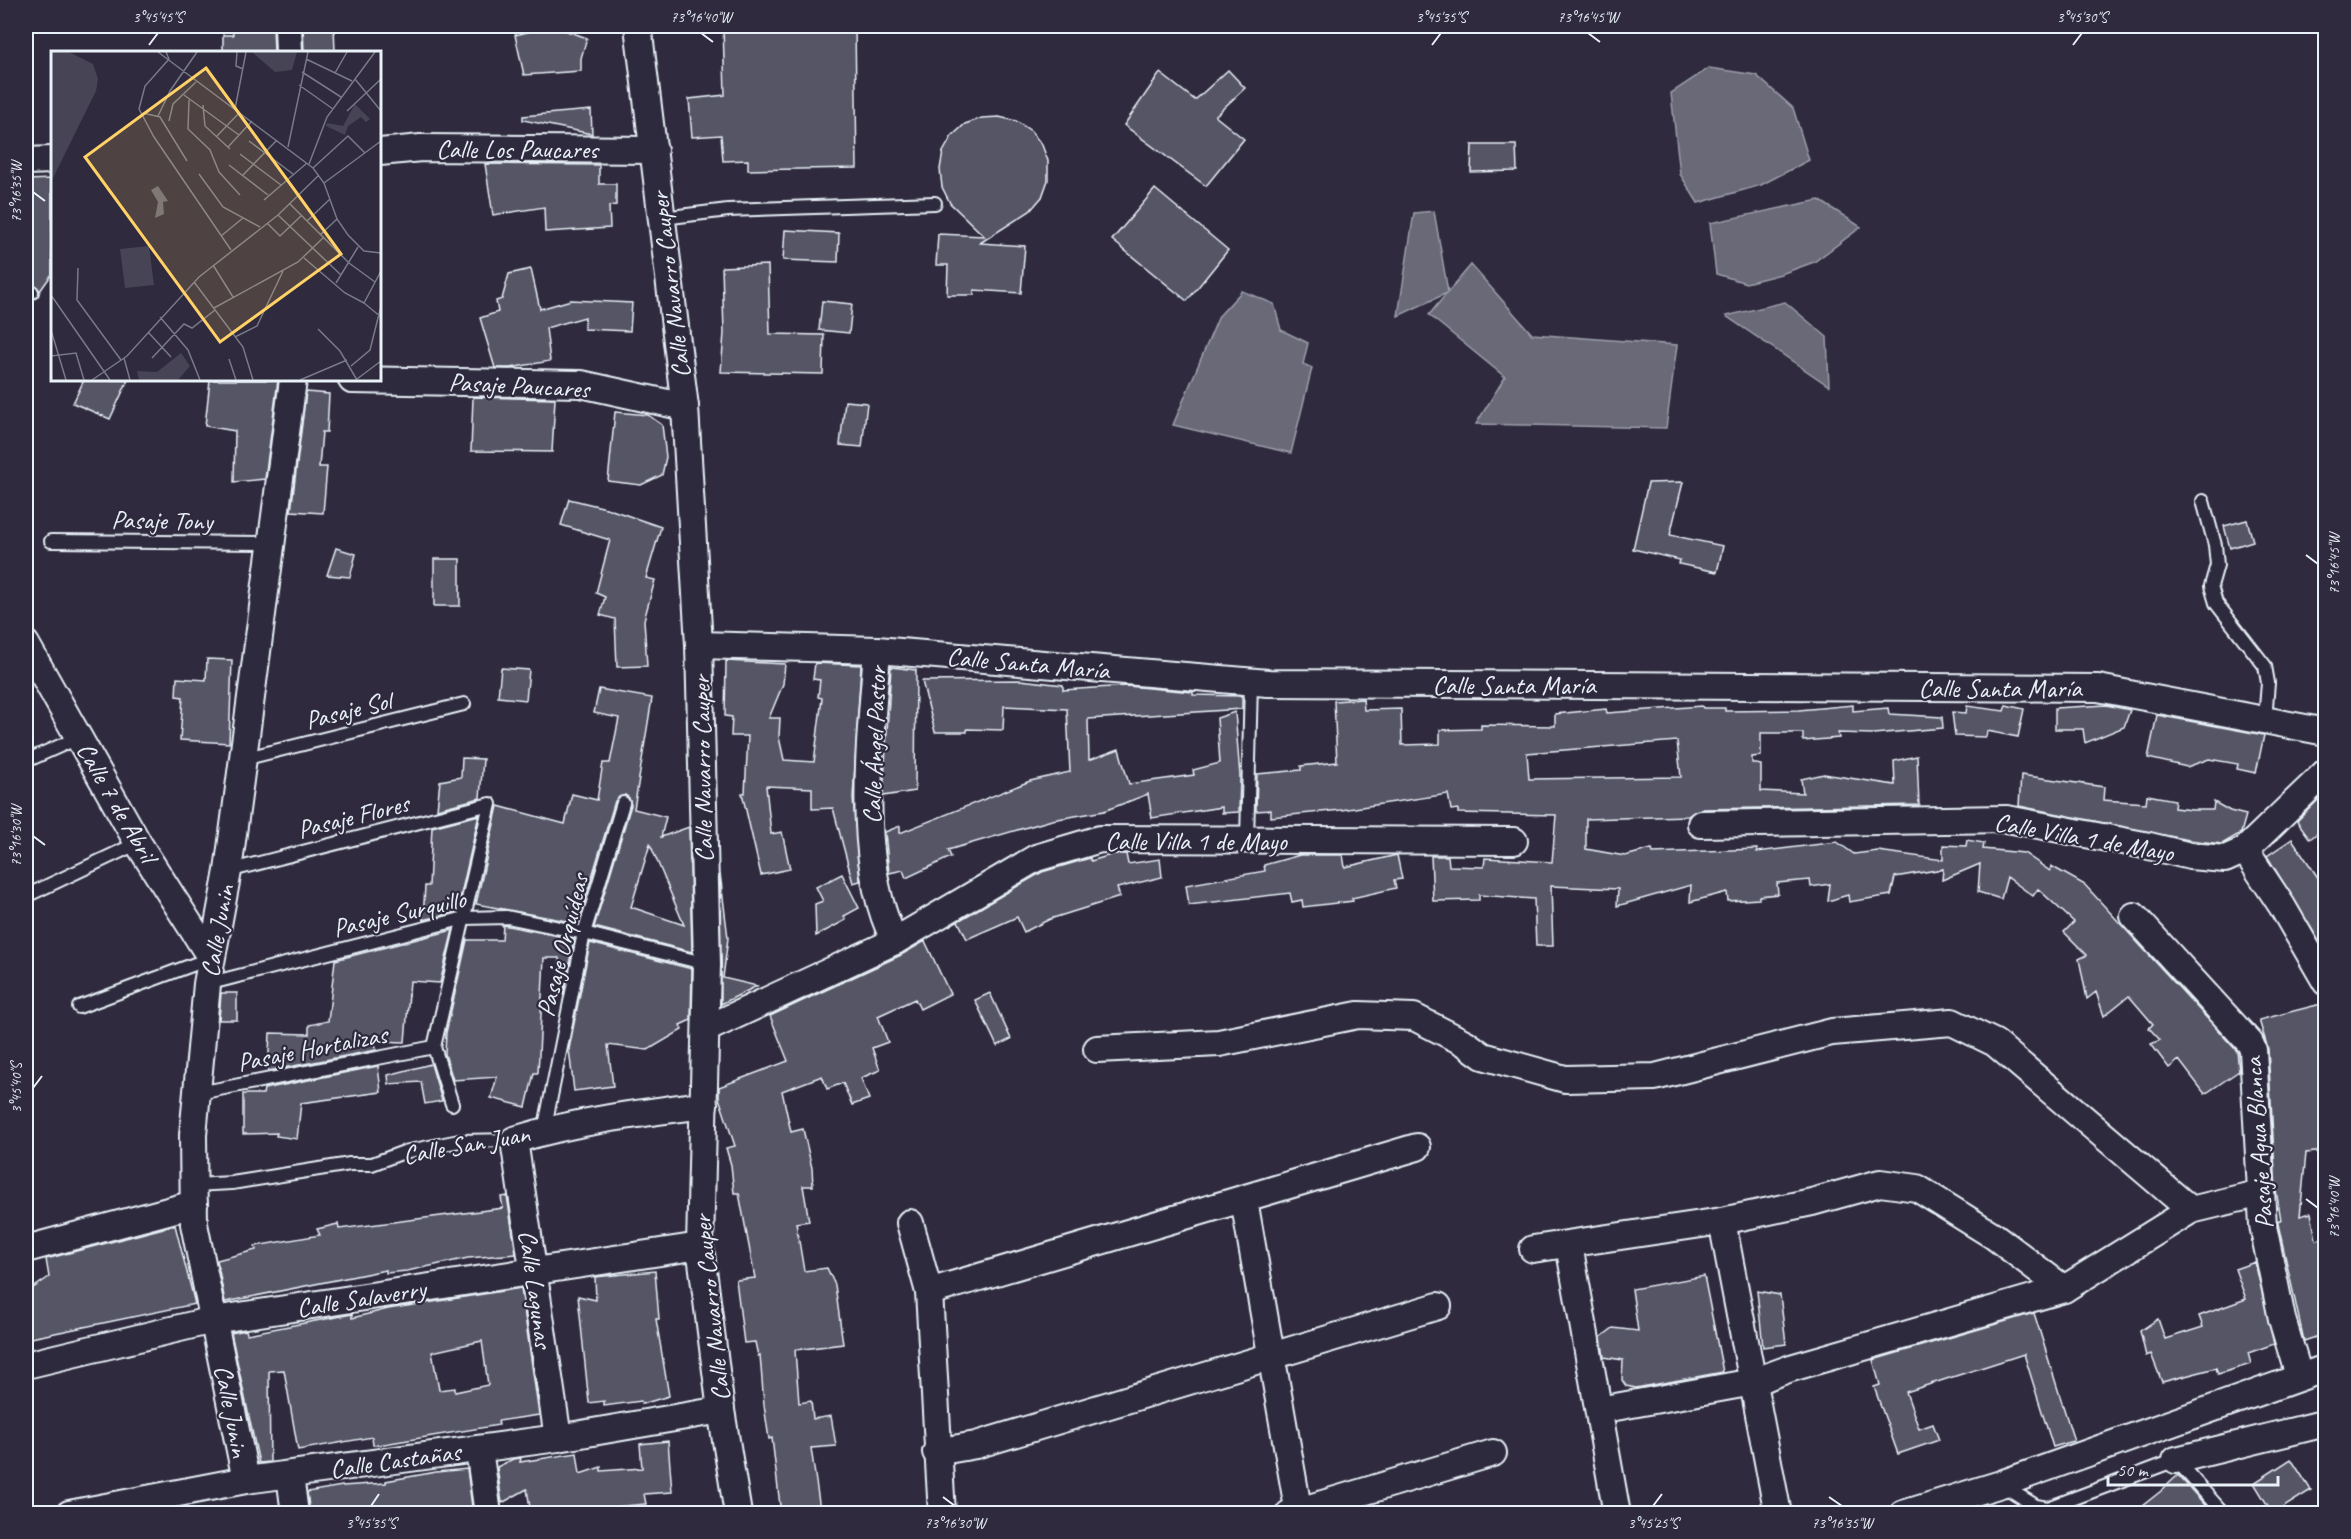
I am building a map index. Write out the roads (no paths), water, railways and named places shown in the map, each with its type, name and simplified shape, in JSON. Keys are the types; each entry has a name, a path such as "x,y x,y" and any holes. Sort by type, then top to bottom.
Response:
{"street":[{"path":"288,26 289,51"},
{"name":"Calle Navarro Cauper","path":"638,26 685,407 699,645 707,964 700,1246 721,1410 738,1514"},
{"name":"Calle Los Paucares","path":"381,152 421,148 654,150"},
{"path":"26,161 51,160"},
{"name":"Calle Junin","path":"246,1480 194,1224 193,1135 199,1093 207,984 228,871 293,381"},
{"name":"Pasaje Paucares","path":"381,381 581,384 685,407"},
{"name":"Calle 7 de Abril","path":"26,644 138,843 211,958"},
{"name":"Calle Santa María","path":"699,645 877,650 1251,682 2098,688 2325,732"},
{"name":"Calle Ángel Pastor","path":"877,650 868,776 869,821 888,926"},
{"name":"Calle Villa 1 de Mayo","path":"1701,824 2007,819 2190,856 2225,859 2245,850 2325,772"},
{"name":"Calle Villa 1 de Mayo","path":"706,1029 888,926 1036,858 1100,839 1514,841"},
{"path":"2245,850 2282,906 2325,982"},
{"name":"Pasaje Agua Blanca","path":"2134,916 2250,1043 2255,1058 2263,1226 2282,1319 2299,1376"},
{"path":"1097,1049 1219,1042 1358,1015 1414,1017 1465,1043 1483,1056 1565,1079 1655,1077 1832,1032 1952,1022 1995,1043 2191,1210"},
{"name":"Calle San Juan","path":"514,1140 545,1125 704,1105"},
{"name":"Calle Lagunas","path":"514,1140 558,1438"},
{"path":"929,1292 1417,1147"},
{"path":"1533,1250 1722,1221 1812,1202 1880,1182 1917,1188 1994,1236 2064,1289"},
{"path":"1599,1410 1753,1383 1791,1368 2064,1289 2191,1210 2261,1193"},
{"name":"Calle San Juan","path":"26,1249 194,1195"},
{"path":"1244,1200 1296,1512 1493,1453"},
{"path":"1722,1221 1778,1514"},
{"path":"910,1223 929,1292 936,1452 942,1514"},
{"path":"1569,1245 1617,1514"},
{"name":"Calle Salaverry","path":"26,1365 213,1320 700,1246"},
{"path":"936,1452 976,1445 1438,1306"},
{"path":"1903,1514 2001,1484 2325,1368"},
{"name":"Calle Castañas","path":"69,1514 246,1480 558,1438 721,1410"},
{"path":"2176,1460 2325,1423"},
{"path":"479,1449 488,1514"},
{"path":"290,1475 295,1514"}],"lane":[{"path":"663,218 728,210 935,203"},
{"path":"2204,501 2215,545 2217,565 2211,586 2216,603 2265,666 2268,683 2265,720"},
{"name":"Pasaje Tony","path":"51,541 272,543"},
{"path":"1248,840 1251,682"},
{"name":"Pasaje Sol","path":"243,759 464,704"},
{"path":"26,761 80,737"},
{"name":"Pasaje Orquídeas","path":"545,1125 584,933 623,802"},
{"name":"Pasaje Flores","path":"228,871 490,804 465,918"},
{"path":"26,896 138,843"},
{"name":"Pasaje Surquillo","path":"207,984 465,918 507,917 584,933 707,964"},
{"path":"452,1104 434,1047 465,918"},
{"path":"80,1007 211,958"},
{"name":"Pasaje Hortalizas","path":"199,1093 434,1047"},
{"name":"Calle San Juan","path":"194,1195 232,1183 350,1164 372,1164 427,1146 459,1141 514,1140"},
{"path":"2001,1484 2036,1506 2048,1508 2176,1460 2224,1514"}],"water":[{"path":"1709,68 1756,75 1793,108 1809,160 1761,185 1698,203 1680,174 1671,93"},
{"path":"1819,200 1861,227 1814,262 1781,274 1746,283 1716,274 1710,223"},
{"path":"1434,211 1448,292 1471,265 1532,334 1677,345 1666,428 1476,424 1505,377 1429,315 1447,293 1398,316 1414,213"},
{"path":"1242,291 1274,304 1281,330 1308,343 1303,364 1312,368 1291,453 1173,425 1219,316"},
{"path":"1785,302 1827,337 1829,386 1726,316"}]}
